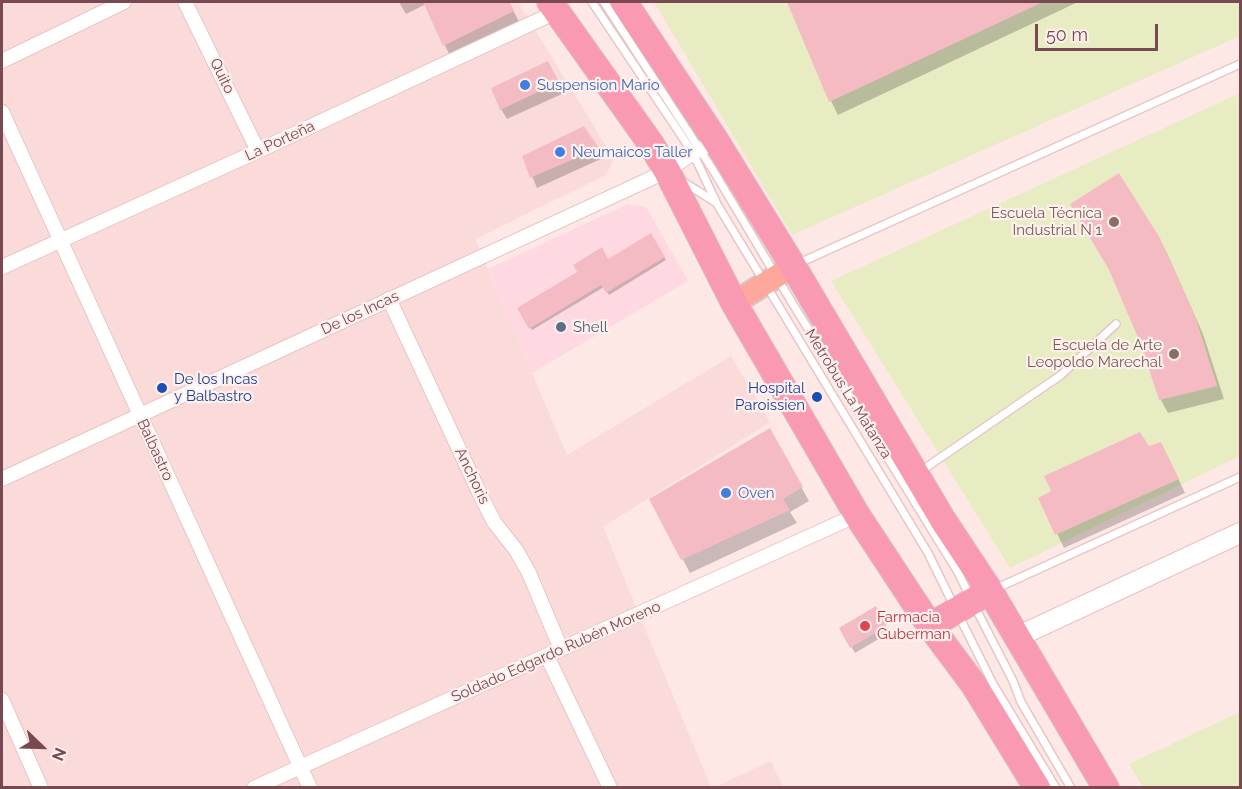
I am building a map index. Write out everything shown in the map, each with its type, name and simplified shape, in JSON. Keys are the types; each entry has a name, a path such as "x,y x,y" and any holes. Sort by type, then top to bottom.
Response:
{"highway":[{"path":"610,3 703,148 778,275 916,474 943,520 973,601 1017,637 1106,788"},
{"path":"553,7 651,144 734,303 857,515 930,626 974,686 1037,788"},
{"path":"930,626 973,601"}],"main road":[{"path":"734,303 778,275"}],"street":[{"path":"2,61 124,2"},
{"name":"Quito","path":"185,2 258,151"},
{"name":"La Porteña","path":"2,267 258,151 553,7"},
{"name":"Balbastro","path":"2,112 310,788"},
{"name":"De los Incas","path":"2,479 667,171 703,148"},
{"name":"Anchoris","path":"389,299 494,522 516,550 529,573 561,650"},
{"name":"Soldado Edgardo Rubén Moreno","path":"254,788 857,515"},
{"path":"1017,637 1240,533"},
{"path":"547,656 610,788"},
{"path":"2,700 41,788"}],"lane":[{"name":"Metrobus La Matanza","path":"592,2 703,148 717,204"},
{"path":"778,275 1240,64"},
{"name":"Metrobus La Matanza","path":"667,171 717,204 778,275 959,574 1013,681 1021,702 1071,788"},
{"name":"Metrobus La Matanza","path":"778,275 928,553 973,601 993,684 1056,788"},
{"path":"916,474 1061,375 1116,324"},
{"path":"973,601 1240,477"}],"shaded area":[{"path":"2,2 518,2 614,159 606,175 475,239 567,455 731,356 770,422 603,527 711,787 2,788"},
{"name":"Shell","path":"628,204 646,207 688,281 532,373 488,269"},
{"path":"771,761 783,787 715,787"}],"green space":[{"path":"654,2 1240,2 1240,36 792,235"},
{"path":"1240,93 1240,456 1010,568 831,281","holes":["1119,173 1160,238 1196,319 1217,386 1159,400 1141,345 1109,270 1070,204","1140,432 1149,446 1161,442 1178,479 1055,535 1038,498 1051,491 1045,476"]},
{"path":"1240,712 1240,787 1143,787 1129,764"}],"building":[{"path":"423,2 509,2 514,11 443,46"},
{"path":"787,2 1043,2 829,102"},
{"name":"Suspension Mario","path":"548,61 559,82 500,110 491,88"},
{"name":"Neumaicos Taller","path":"584,126 599,148 530,178 522,156"},
{"path":"1119,173 1160,238 1196,319 1217,386 1159,400 1141,345 1109,270 1070,204"},
{"path":"651,233 665,257 606,293 601,285 529,329 517,308 577,272 573,265 602,247 608,259"},
{"name":"Oven","path":"770,428 803,487 783,499 790,510 681,560 649,499"},
{"path":"1140,432 1149,446 1161,442 1179,479 1055,535 1038,498 1051,491 1044,476"},
{"name":"Farmacia Guberman","path":"876,606 887,623 884,628 850,648 839,628"}],"place":[{"name":"Suspension Mario","path":"525,85"},
{"name":"Neumaicos Taller","path":"560,152"},
{"name":"Escuela Técnica Industrial N 1","path":"1114,222"},
{"name":"Shell","path":"561,327"},
{"name":"Escuela de Arte Leopoldo Marechal","path":"1174,354"},
{"name":"De los Incas y Balbastro","path":"162,388"},
{"name":"Hospital Paroissien","path":"817,397"},
{"name":"Oven","path":"726,493"},
{"name":"Farmacia Guberman","path":"865,626"}]}
